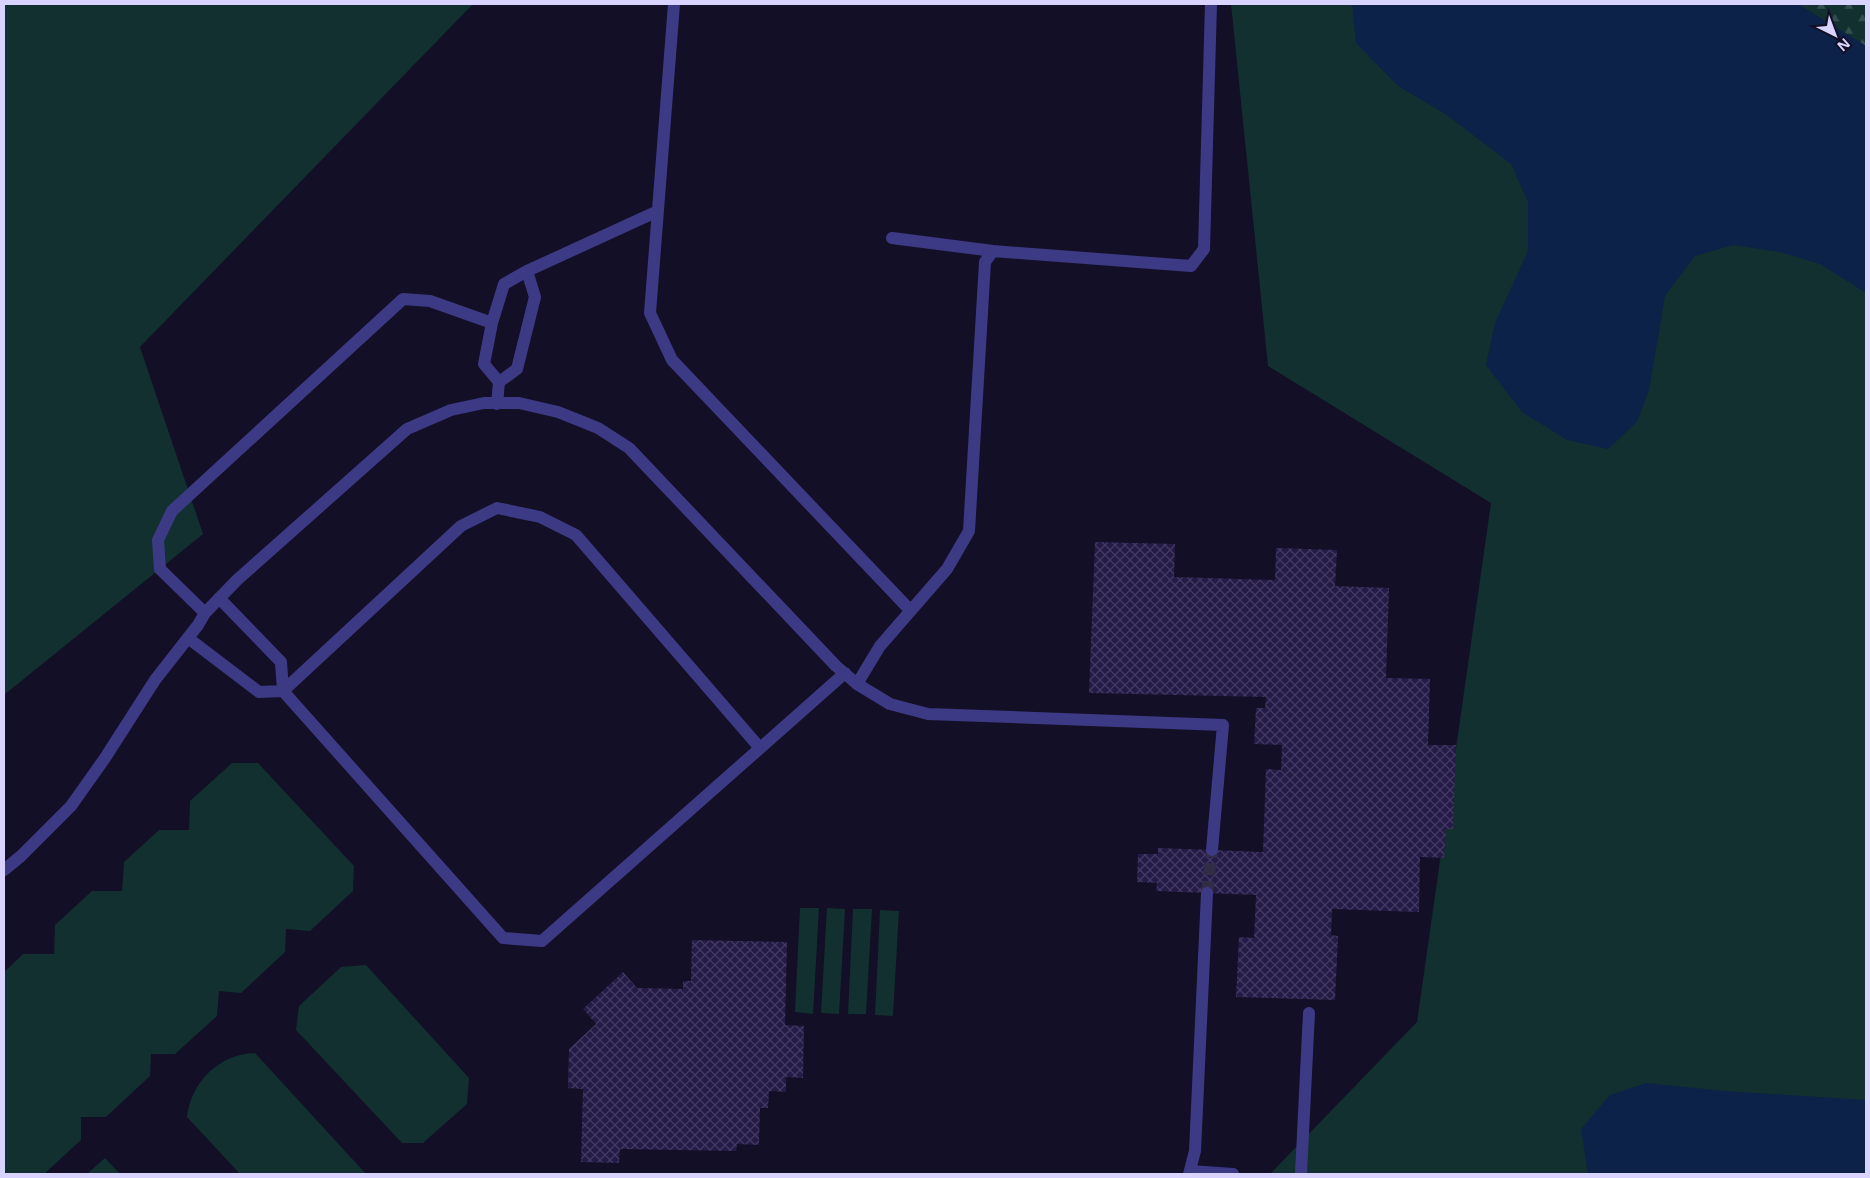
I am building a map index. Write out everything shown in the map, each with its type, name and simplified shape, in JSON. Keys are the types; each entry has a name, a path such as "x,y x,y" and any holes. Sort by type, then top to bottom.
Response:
{"street":[{"path":"674,4 650,313 672,360 910,610"},
{"path":"892,238 994,251 1191,266 1204,249 1211,4"},
{"path":"497,404 499,382 484,364 492,323 504,284 527,271 658,211"},
{"path":"857,684 880,646 947,569 969,531 985,262 994,251"},
{"path":"499,382 517,369 535,297 527,271"},
{"path":"205,613 160,569 158,540 172,511 403,299 430,300 492,323"},
{"path":"4,870 21,856 70,806 105,758 155,680 205,613 237,580 406,429 451,410 484,403 519,403 558,412 598,428 629,448 845,673 857,684 890,704 928,714 1222,725 1212,850"},
{"path":"188,638 259,692 283,691 461,526 496,508 540,518 576,535 760,748"},
{"path":"219,598 281,662 283,691 503,938 542,941 845,673"},
{"path":"1207,893 1195,1151 1190,1172 1233,1174"},
{"path":"1301,1174 1310,1013"}],"green space":[{"path":"4,4 473,4 140,347 203,534 4,695"},
{"path":"1231,4 1866,4 1866,1174 1270,1174 1417,1022 1491,503 1268,366"},
{"path":"1798,4 1866,4 1866,46"},
{"path":"232,763 258,763 354,866 353,891 310,931 286,929 285,952 241,993 219,991 217,1016 175,1054 151,1054 150,1076 106,1117 81,1117 81,1140 44,1174 4,1174 4,972 23,954 54,954 55,925 92,891 122,891 124,862 159,830 189,830 190,801"},
{"path":"800,908 819,908 813,1014 795,1012"},
{"path":"827,908 845,909 839,1014 821,1013"},
{"path":"853,909 872,909 866,1014 848,1014"},
{"path":"880,910 899,911 893,1016 875,1015"},
{"path":"366,965 469,1078 467,1104 423,1143 402,1143 296,1030 299,1006 341,967"},
{"path":"255,1053 366,1174 240,1174 187,1117 194,1092 209,1072 230,1058"},
{"path":"105,1158 120,1174 87,1174"}],"water":[{"path":"1352,4 1798,4 1866,46 1866,293 1820,264 1780,252 1733,245 1695,256 1665,296 1649,390 1637,422 1608,449 1567,440 1522,412 1486,365 1495,323 1528,251 1528,202 1511,164 1447,115 1398,86 1356,43"},
{"path":"1646,1083 1723,1091 1866,1100 1866,1174 1588,1174 1581,1129 1610,1095"}],"building":[{"path":"1095,542 1175,544 1174,577 1275,580 1276,548 1337,550 1335,586 1389,588 1386,678 1430,679 1428,745 1456,745 1453,829 1446,829 1444,858 1420,857 1419,912 1332,909 1331,935 1338,936 1335,1000 1236,997 1239,937 1254,938 1256,895 1156,891 1157,883 1137,882 1138,854 1158,854 1158,848 1263,852 1266,769 1281,770 1282,745 1254,744 1256,708 1265,708 1266,697 1089,693"},
{"path":"692,940 787,942 785,1025 804,1026 803,1078 786,1077 786,1092 769,1091 768,1108 760,1108 759,1145 737,1144 736,1151 620,1149 619,1163 581,1162 583,1089 568,1088 569,1049 596,1024 583,1009 623,972 637,988 683,989 683,981 691,981"}],"tunnel":[{"path":"1207,893 1212,850"}]}
